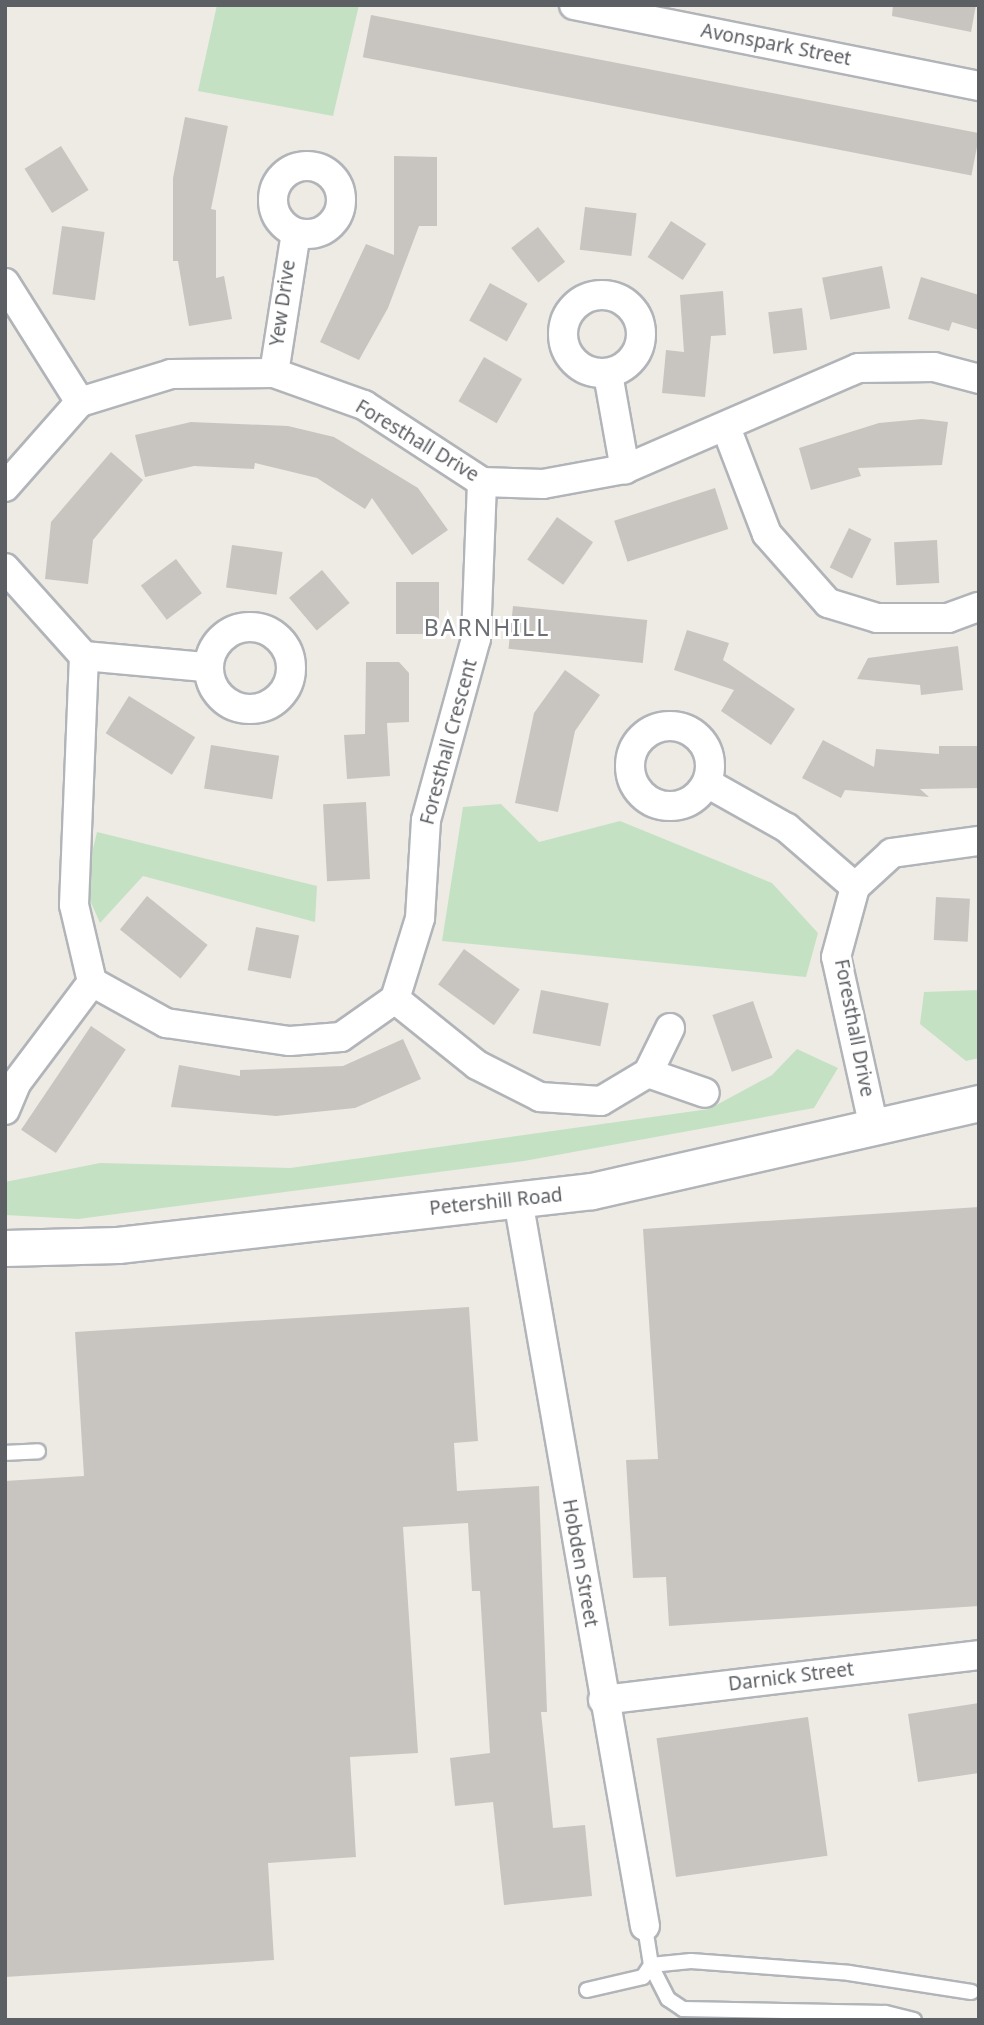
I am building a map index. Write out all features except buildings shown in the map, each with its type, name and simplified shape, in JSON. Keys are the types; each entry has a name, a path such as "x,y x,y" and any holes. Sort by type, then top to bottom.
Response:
{"street":[{"name":"Avonspark Street","path":"574,5 979,86"},
{"name":"Yew Drive","path":"274,373 296,233"},
{"path":"5,284 80,402 5,487"},
{"name":"Foresthall Drive","path":"80,402 171,374 274,373 364,405 482,482 543,484 625,470 727,430 858,368 934,367 979,379"},
{"path":"608,374 625,470"},
{"path":"727,430 767,534 828,603 877,618 948,618 979,607"},
{"name":"Foresthall Crescent","path":"395,999 420,918 426,820 476,639 482,482"},
{"path":"5,568 84,656 205,667"},
{"path":"84,656 74,905 92,982 166,1023 290,1041 341,1037 395,999 477,1065 540,1097 601,1101 648,1073 670,1028"},
{"path":"707,783 787,828 855,887 892,853 979,841"},
{"name":"Foresthall Drive","path":"855,887 836,957 874,1128"},
{"path":"5,1110 16,1062 92,982"},
{"path":"648,1073 705,1093"},
{"name":"Petershill Road","path":"5,1248 118,1245 592,1191 979,1103"},
{"name":"Hobden Street","path":"518,1200 603,1700 645,1926"},
{"name":"Darnick Street","path":"603,1700 979,1655"}],"lane":[{"path":"5,1453 38,1451"},
{"path":"645,1926 651,1965 668,1999 683,2009 885,2012 914,2020"},
{"path":"651,1965 691,1961 849,1973 972,1992"},
{"path":"587,1990 643,1977 651,1965"}],"green space":[{"path":"217,5 359,5 333,116 198,91"},
{"path":"501,804 539,842 620,821 772,883 818,933 806,977 442,941 463,807"},
{"path":"97,832 317,886 315,922 143,876 100,923 84,887"},
{"path":"979,990 979,1058 966,1061 920,1024 924,992"},
{"path":"797,1049 838,1068 814,1108 524,1161 78,1219 5,1215 5,1182 100,1163 290,1168 709,1109 772,1075"}],"district":[{"name":"BARNHILL","path":"487,627"}]}
